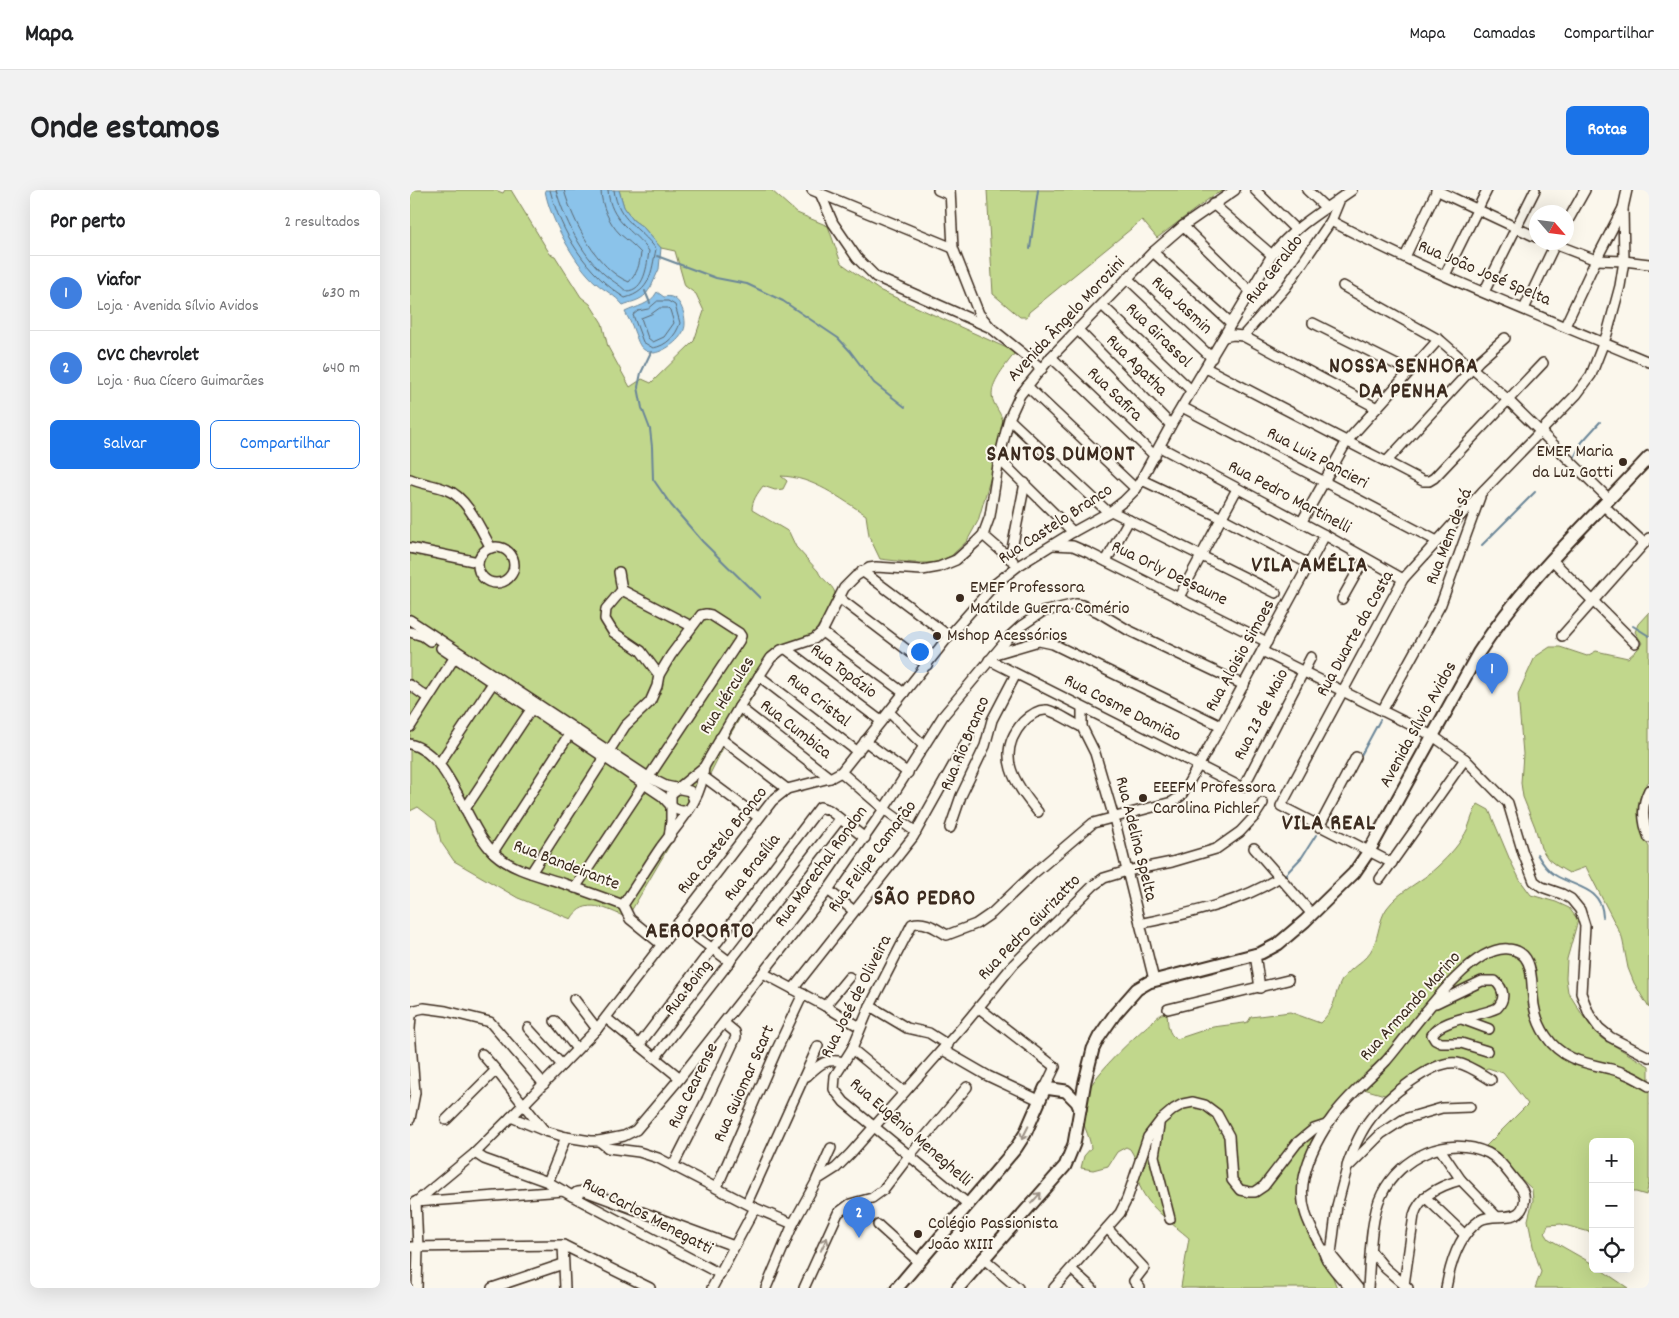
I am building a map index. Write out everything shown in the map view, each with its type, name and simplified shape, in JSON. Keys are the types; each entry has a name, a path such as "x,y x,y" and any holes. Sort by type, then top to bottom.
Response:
{"main road":[{"name":"Avenida Sílvio Avidos","path":"958,1288 1065,1166 1074,1144 1089,1060 1099,1037 1115,1014 1137,989 1144,984 1268,951 1312,914 1354,873 1370,851 1479,652 1495,627 1518,596 1649,457"},
{"path":"897,1288 1016,1148 1025,1134 1045,1088 1066,1091 1085,1082"},
{"path":"1066,1091 1077,1102 1080,1109"}],"street":[{"path":"938,190 950,192 953,248 979,314 991,328 1042,369"},
{"name":"Avenida Ângelo Morozini","path":"862,571 882,566 922,570 939,567 964,554 983,535 993,505 1000,459 1009,419 1017,400 1027,386 1077,329 1153,252 1182,226 1235,190"},
{"path":"1255,190 1296,230"},
{"path":"1308,190 1326,208"},
{"name":"Rua Castelo Branco","path":"413,1201 475,1153 597,1029 772,801 787,789 830,778 842,772 949,636 995,584 1018,566 1110,511 1136,489 1171,425 1272,255 1296,230 1352,190"},
{"path":"1405,257 1437,190 1529,234"},
{"path":"1444,275 1487,190"},
{"path":"1484,292 1535,190"},
{"path":"1574,210 1585,190"},
{"path":"1565,326 1623,208 1627,190"},
{"path":"816,192 953,248"},
{"path":"816,192 833,223 857,258 876,277 991,328"},
{"path":"1331,221 1341,198"},
{"path":"1213,204 1272,255"},
{"name":"Rua Mem de Sá","path":"1382,711 1441,604 1482,492 1586,383 1591,374 1604,343 1617,299 1624,261 1623,208"},
{"name":"Rua João José Spelta","path":"1331,221 1444,275 1604,343 1648,359"},
{"name":"Rua Geraldo","path":"1243,336 1286,287 1331,221"},
{"path":"1182,226 1251,292"},
{"path":"1524,309 1551,250"},
{"path":"1571,250 1596,260 1649,264"},
{"path":"1153,252 1231,324"},
{"name":"Rua Jasmin","path":"1127,278 1212,358"},
{"path":"1343,286 1439,339 1541,431 1607,503 1647,540 1562,636"},
{"name":"Rua Girassol","path":"1102,305 1192,391"},
{"path":"1313,323 1409,371"},
{"name":"Rua Agatha","path":"1077,329 1171,425"},
{"path":"1224,337 1233,335 1243,336 1377,408"},
{"path":"1386,462 1472,369 1505,338"},
{"path":"1301,523 1347,441 1439,339"},
{"name":"Rua Safira","path":"1052,357 1155,456"},
{"path":"1206,368 1423,481 1429,482 1543,363"},
{"path":"1027,386 1136,489"},
{"name":"Rua Luiz Pancieri","path":"1182,407 1437,541"},
{"path":"1009,419 1110,511 1276,593"},
{"name":"Rua Pedro Martinelli","path":"1160,447 1325,534 1403,579"},
{"path":"1000,459 1072,532"},
{"path":"410,479 449,490 457,495 492,548"},
{"path":"1142,480 1222,518 1310,564"},
{"path":"1010,559 1025,483"},
{"path":"1179,597 1237,489"},
{"name":"Rua Duarte da Costa","path":"1319,827 1281,806 1403,579 1482,492"},
{"path":"1106,561 1129,520"},
{"name":"Rua Aloisio Simoes","path":"912,924 926,923 947,935 976,924 992,913 1088,826 1099,820 1114,818 1177,800 1185,792 1325,534"},
{"path":"983,535 1018,566"},
{"name":"Rua Orly Dessaune","path":"1053,545 1073,546 1267,642"},
{"path":"500,547 510,554 514,565 510,576 500,582 488,582 480,574 478,562 484,552 492,548 500,547"},
{"path":"410,548 478,562"},
{"path":"1342,599 1365,558"},
{"path":"1552,560 1635,643"},
{"path":"786,649 806,643 822,632 844,588 862,571 949,636"},
{"path":"619,572 622,590 606,609 605,619 613,632 641,650 659,675"},
{"path":"622,590 691,626"},
{"path":"839,598 927,665"},
{"name":"Rua Marechal Rondon","path":"511,1117 545,1131 566,1137 599,1142 624,1136 636,1130 724,1023 828,890 908,773 946,711 1021,626 1042,612 1076,604 1082,605 1128,630 1244,685"},
{"path":"531,873 630,720 650,702 657,686 659,675 691,626 703,614 711,615 739,632 740,639 575,888"},
{"path":"410,620 456,655"},
{"path":"410,632 423,636 456,655 646,781 674,809 679,811 688,810"},
{"path":"822,632 904,693"},
{"path":"992,657 1039,642 1053,644 1221,726"},
{"name":"Rua Hércules","path":"623,905 681,823 700,789 701,772 739,707 771,658 786,649"},
{"name":"Rua Topázio","path":"786,649 881,721"},
{"path":"1262,651 1433,736 1465,759 1508,803 1523,853 1534,881 1542,887 1566,896 1580,910 1586,926 1581,993 1589,1014 1599,1028 1610,1037 1649,1057"},
{"path":"410,727 456,655"},
{"name":"Rua Cosme Damião","path":"992,657 1016,674 1241,787"},
{"name":"Rua 23 de Maio","path":"1241,787 1244,786 1311,657"},
{"name":"Rua Rio Branco","path":"950,828 961,796 985,746 992,720 1016,674"},
{"name":"Rua Cristal","path":"759,676 858,752"},
{"path":"439,764 495,680"},
{"path":"410,686 428,698"},
{"path":"465,809 534,706"},
{"name":"Rua Cumbica","path":"739,707 830,778"},
{"name":"Rua Adelina Spelta","path":"1082,708 1082,727 1095,753 1114,818 1154,980"},
{"path":"1038,812 1024,795 1012,774 1009,763 1012,740 1021,724 1029,717 1043,710 1052,712 1082,727"},
{"path":"889,712 924,746"},
{"path":"493,852 571,731"},
{"name":"Rua Felipe Camarão","path":"793,989 916,832 969,737"},
{"path":"720,738 787,789"},
{"path":"865,741 908,773"},
{"name":"Rua Bandeirante","path":"410,744 424,750 439,764 483,840 493,852 511,865 623,905 630,919 661,944"},
{"path":"1356,757 1319,827 1392,863"},
{"path":"1380,879 1465,759"},
{"path":"701,772 758,817"},
{"name":"Rua Hércules","path":"676,788 701,772"},
{"path":"842,772 884,809 916,832"},
{"path":"646,781 690,791 694,800"},
{"path":"669,838 671,794 676,788"},
{"path":"1649,790 1643,804 1644,824 1649,838"},
{"name":"Rua Pedro Giurizatto","path":"817,1180 836,1168 850,1154 946,1047 1014,964 1098,881 1127,871 1172,862 1216,849 1240,832 1254,817 1263,803"},
{"name":"Rua Brasília","path":"639,1045 820,807 829,810 840,819"},
{"path":"840,819 865,838"},
{"name":"Rua Boing","path":"655,1058 840,819"},
{"path":"1254,848 1312,914"},
{"path":"1140,924 1182,915 1240,898 1280,877"},
{"path":"828,890 854,911"},
{"path":"678,922 730,962"},
{"name":"Rua José de Oliveira","path":"833,1085 835,1076 852,1049 870,1006 912,924"},
{"name":"Rua Armando Marino","path":"1350,1288 1313,1233 1305,1215 1302,1201 1303,1185 1309,1160 1342,1105 1386,1060 1431,1005 1475,960 1493,950 1509,949 1521,954 1530,967 1536,1016 1540,1027 1556,1049 1574,1060 1624,1073 1649,1086"},
{"path":"1255,954 1260,988"},
{"path":"763,973 860,1027"},
{"path":"825,1006 849,977"},
{"path":"1168,1009 1288,980"},
{"path":"1431,1005 1482,981 1495,980 1502,989 1503,994 1500,1006 1491,1011 1461,1018 1437,1028 1433,1032 1433,1037 1441,1043 1461,1043 1487,1051"},
{"name":"Rua Guiomar Scart","path":"717,1187 803,994"},
{"path":"574,1000 597,1029"},
{"path":"870,1006 907,1028 928,1033 988,1076 1039,1100"},
{"path":"410,1119 415,1093 410,1030 411,1016 415,1010 424,1008 446,1011 490,1022 544,1084"},
{"path":"978,1008 1055,1067 1045,1088"},
{"path":"606,1018 680,1078"},
{"path":"1461,1018 1489,1029"},
{"path":"555,1020 578,1049"},
{"name":"Rua Cearense","path":"672,1166 736,1038 735,1032 724,1023"},
{"path":"528,1028 562,1065"},
{"path":"712,1288 734,1246 818,1046"},
{"path":"852,1049 904,1092"},
{"path":"482,1054 545,1131"},
{"path":"804,1080 824,1062 834,1060 844,1062"},
{"path":"1329,1257 1337,1206 1347,1168 1358,1139 1373,1115 1413,1080 1436,1066 1456,1062 1491,1080"},
{"path":"446,1120 496,1070"},
{"name":"Rua Eugênio Meneghelli","path":"833,1085 844,1102 968,1204"},
{"path":"804,1288 838,1213 850,1204 872,1198 883,1190 967,1087"},
{"path":"1054,1288 1124,1206 1148,1138 1161,1120 1174,1109 1188,1103 1200,1103 1211,1109 1221,1119 1229,1136 1232,1180 1240,1190 1250,1192 1255,1192 1264,1186 1297,1143 1314,1129 1326,1125 1332,1119"},
{"path":"1347,1168 1381,1134 1404,1119 1442,1108 1470,1107"},
{"path":"1161,1120 1156,1137 1154,1156 1170,1219"},
{"path":"548,1182 566,1137"},
{"path":"599,1142 608,1148 639,1152 658,1158 793,1224"},
{"path":"1368,1288 1378,1203 1389,1182 1410,1160 1422,1154 1458,1146 1488,1153 1500,1162 1520,1187 1524,1198 1523,1207 1513,1215 1508,1217 1485,1217 1466,1235 1449,1271 1446,1288"},
{"name":"Rua Pedro Giurizatto","path":"766,1288 793,1224 817,1180 831,1148"},
{"path":"1440,1149 1461,1180 1496,1216"},
{"path":"475,1153 484,1159 548,1182 568,1194 585,1192 734,1246"},
{"path":"1407,1286 1416,1208 1425,1197 1434,1191 1461,1180"},
{"name":"Rua Carlos Menegatti","path":"413,1201 568,1194 720,1274"},
{"path":"1425,1197 1466,1235"},
{"path":"413,1201 417,1288"},
{"path":"878,1225 919,1262"},
{"path":"1107,1228 1142,1265 1144,1270 1134,1282 1140,1288"},
{"path":"414,1247 562,1245 650,1288"},
{"path":"562,1245 565,1288"},
{"path":"1371,1251 1385,1268 1407,1286"},
{"name":"Rua Armando Marino","path":"1329,1257 1358,1288"},
{"path":"983,1258 1018,1288"},
{"path":"492,1288 563,1264"},
{"path":"1369,1275 1385,1268"},
{"path":"1071,1269 1092,1288"}],"green space":[{"path":"410,190 495,190 503,193 505,190 511,190 550,254 555,256 581,297 590,304 602,323 608,347 630,387 642,379 651,383 694,341 704,311 696,294 685,286 675,251 661,248 643,227 633,220 624,207 619,190 771,190 797,213 828,226 841,263 879,290 1011,350 1014,354 994,383 992,390 994,403 1002,417 1005,428 978,521 967,541 951,556 934,563 880,559 869,536 866,515 836,495 815,484 793,477 781,476 787,481 783,489 775,490 763,486 754,501 752,510 789,532 796,547 832,587 835,593 826,614 812,636 776,657 727,740 702,790 627,918 604,908 589,906 576,912 571,919 518,898 454,861 441,842 436,821 418,807 410,811"},
{"path":"987,190 1225,190 1214,195 1157,238 1142,220 1029,312 1027,317 1020,317 993,294"},
{"path":"1649,612 1649,781 1640,797 1638,814 1639,822 1649,847 1649,1008 1634,983 1628,968 1622,937 1586,867 1569,873 1548,859 1541,848 1523,797 1521,783 1523,754 1518,694 1535,657 1550,647 1560,647 1587,656 1596,651 1628,658 1642,643 1635,632 1638,624"},
{"path":"1478,804 1489,810 1510,860 1520,880 1531,895 1569,908 1578,920 1567,959 1566,978 1568,992 1583,1016 1601,1038 1649,1066 1649,1183 1646,1195 1634,1192 1634,1138 1589,1138 1589,1232 1561,1224 1548,1225 1545,1233 1549,1239 1589,1262 1589,1273 1606,1273 1628,1288 1535,1288 1541,1272 1528,1220 1533,1200 1532,1189 1486,1146 1528,1104 1503,1073 1488,1068 1481,1071 1454,1060 1388,1096 1357,1087 1334,1112 1299,1194 1301,1215 1307,1232 1330,1270 1337,1288 1181,1287 1189,1238 1153,1206 1142,1191 1136,1162 1130,1149 1126,1147 1117,1152 1108,1166 1093,1170 1081,1168 1084,1156 1091,1148 1082,1119 1081,1108 1092,1084 1114,1057 1161,1014 1167,1013 1171,1034 1177,1039 1213,1027 1248,1022 1251,1017 1290,1012 1320,1023 1330,1012 1345,975 1370,952 1387,908 1398,896 1431,872 1450,854 1465,834"}],"water":[{"path":"545,190 619,190 624,207 633,220 643,227 661,248 659,269 651,287 644,296 623,305 588,275 572,253 557,227"},
{"path":"657,292 664,297 669,296 677,300 684,313 685,323 679,338 659,352 654,353 640,346 625,312 651,300"}],"waterway":[{"path":"1030,249 1038,190"},
{"path":"657,256 716,278 747,284 783,301 838,338 874,383 905,407"},
{"path":"645,291 650,303"},
{"path":"651,352 641,373 638,387 642,408 650,429 653,479 671,505 703,542 760,598"},
{"path":"1574,458 1582,442 1600,422"},
{"path":"1482,545 1535,492"},
{"path":"1633,626 1649,636"},
{"path":"1360,757 1380,720"},
{"path":"1284,876 1302,857 1316,835"},
{"path":"1537,854 1552,873 1593,894 1602,907 1603,917"}],"place":[{"name":"EMEF Maria da Luz Gotti","path":"1623,462"},
{"name":"EMEF Professora Matilde Guerra Comério","path":"960,598"},
{"name":"Mshop Acessórios","path":"937,636"},
{"name":"Viafor","path":"1492,694"},
{"name":"EEEFM Professora Carolina Pichler","path":"1143,798"},
{"name":"Colégio Passionista João XXIII","path":"918,1234"},
{"name":"CVC Chevrolet","path":"859,1238"}],"district":[{"name":"NOSSA SENHORA DA PENHA","path":"1404,380"},
{"name":"SANTOS DUMONT","path":"1061,455"},
{"name":"VILA AMÉLIA","path":"1310,566"},
{"name":"VILA REAL","path":"1329,824"},
{"name":"SÃO PEDRO","path":"925,899"},
{"name":"AEROPORTO","path":"700,932"}]}
